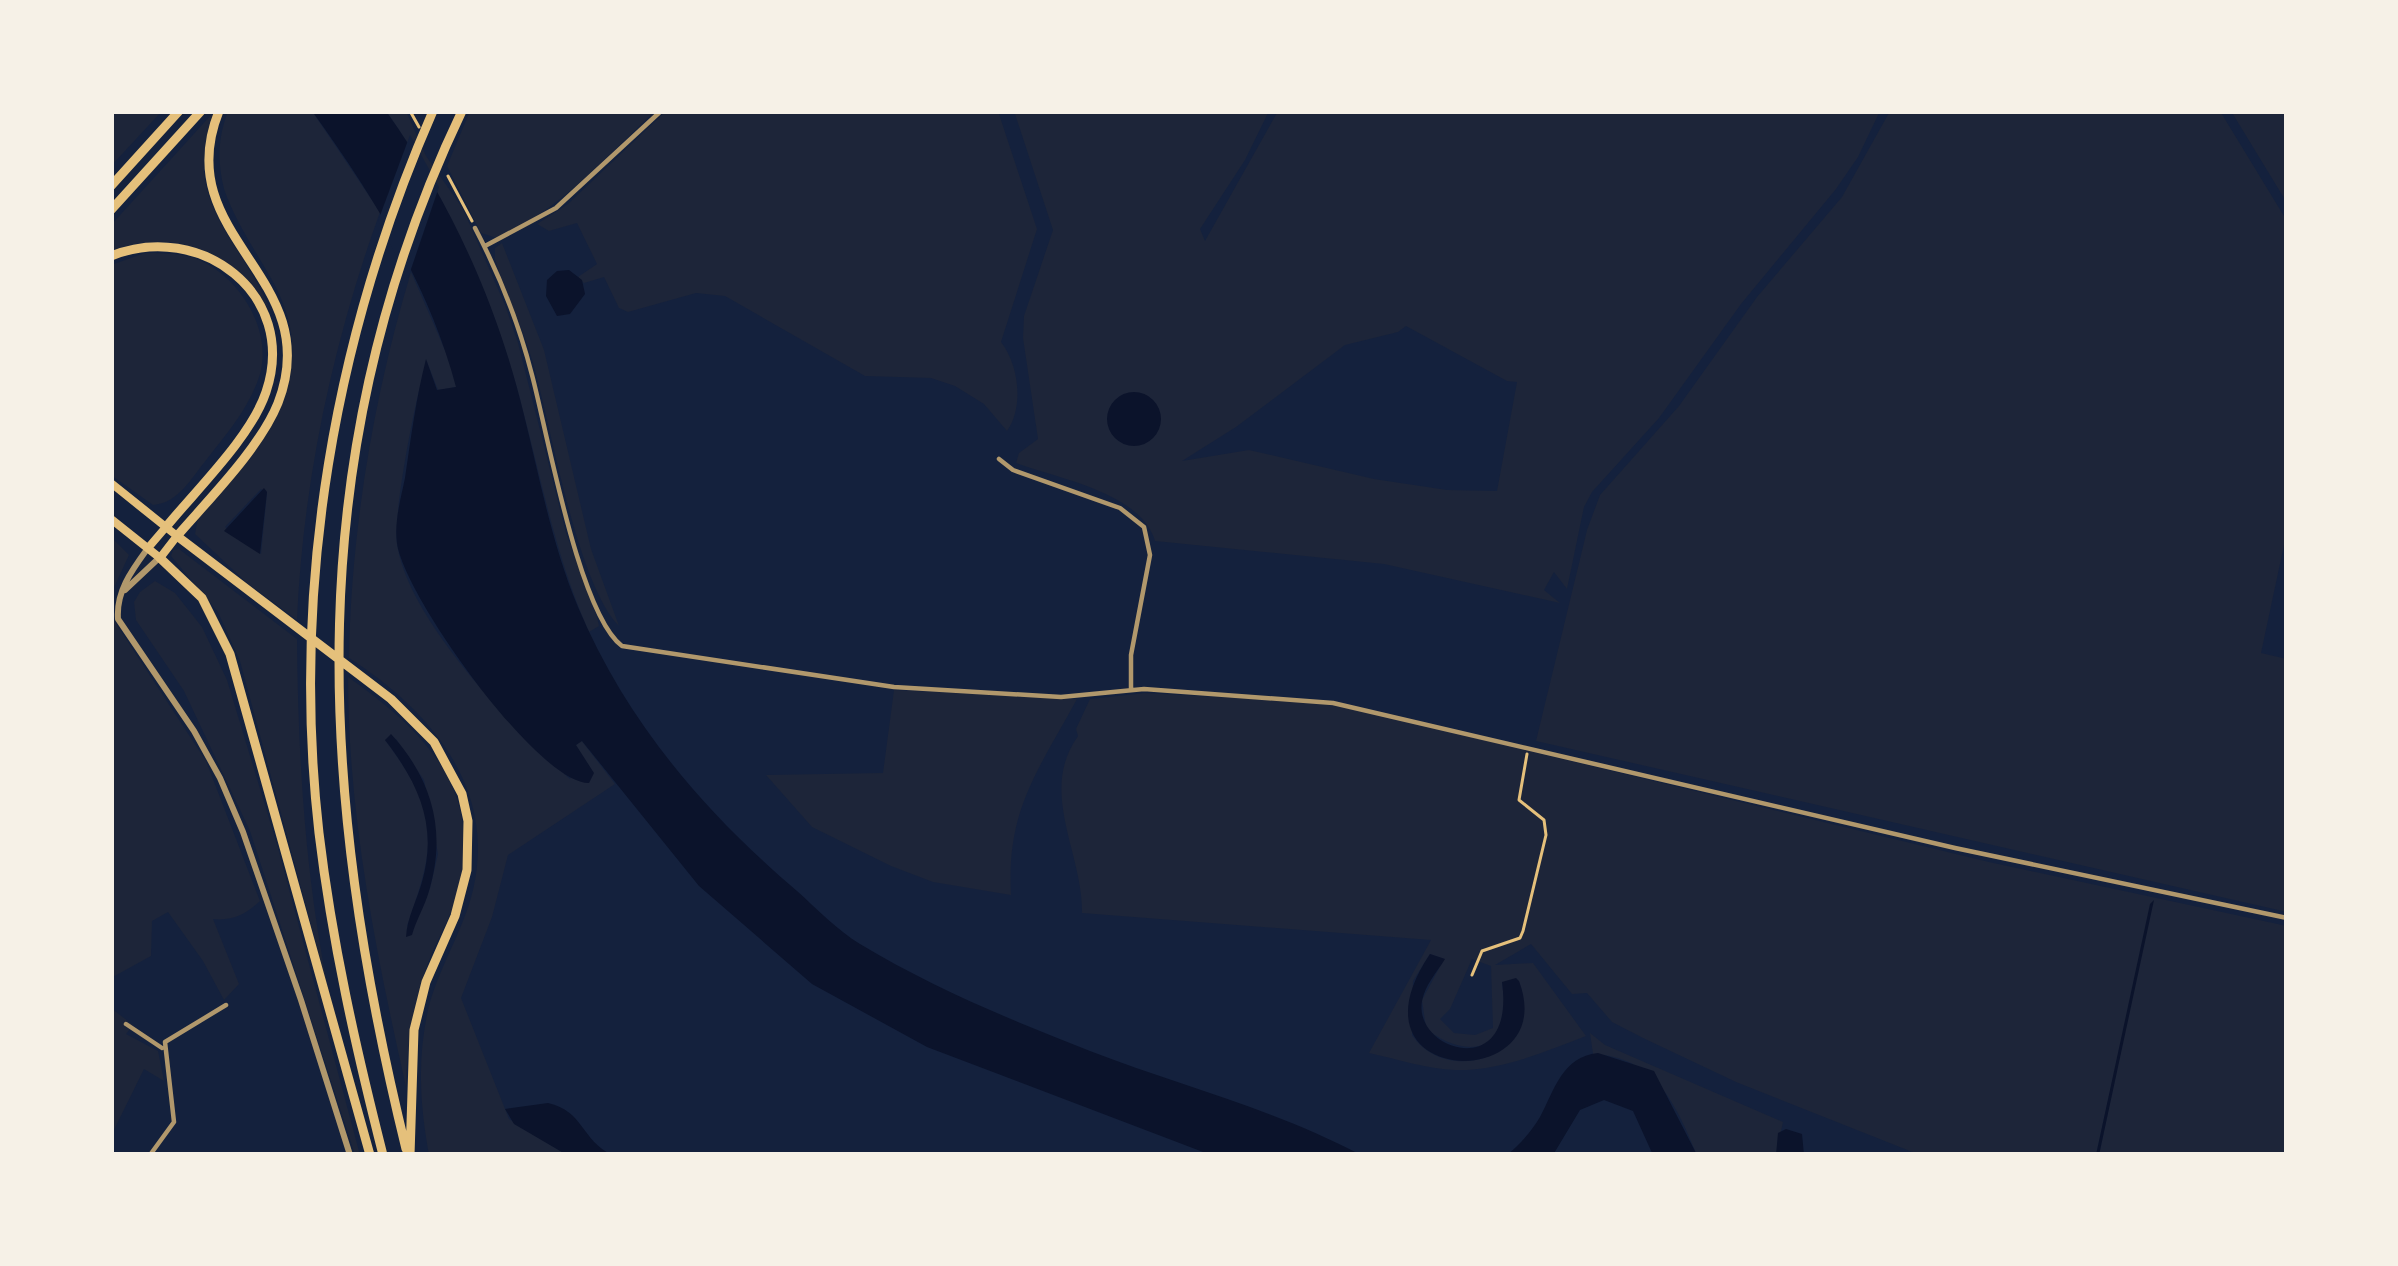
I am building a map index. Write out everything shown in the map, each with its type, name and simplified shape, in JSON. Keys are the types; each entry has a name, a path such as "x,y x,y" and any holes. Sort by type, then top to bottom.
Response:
{"highway":[{"path":"111,186 179,111"},
{"path":"111,210 201,111"},
{"path":"219,111 208,153 214,198 280,308 289,358 278,403 262,431 177,536 391,699 434,742 462,794 468,821 467,870 454,916 426,982 414,1030 409,1155"},
{"path":"409,1155 369,986 351,883 337,646 342,551 354,465 393,288 462,111"},
{"path":"383,1155 352,1029 326,883 314,778 311,627 327,462 376,259 432,114"},
{"path":"111,256 158,245 190,249 216,260 247,286 265,318 271,341 268,386 257,413 166,527"},
{"path":"160,558 209,608 236,670 370,1155"}],"main road":[{"path":"111,483 177,536 160,558 111,519"},
{"path":"148,548 166,527"}],"street":[{"path":"485,246 556,208 661,111"},
{"path":"475,228 532,372 570,532 606,628 622,646 894,687 1061,698 1131,689 1334,703 1954,848 2287,918"},
{"path":"999,459 1013,470 1120,508 1144,527 1150,555 1131,656 1131,689"},
{"path":"148,548 129,573 122,592 117,609 122,630 194,731 243,832 350,1155"},
{"path":"122,592 160,558"},
{"path":"150,1155 174,1122 162,1048 169,1037 226,1005"},
{"path":"126,1024 162,1048"}],"path":[{"path":"1472,975 1482,951 1520,938 1546,835 1544,820 1519,800 1528,747"}],"shaded area":[{"path":"111,111 162,111 111,166"},
{"path":"228,111 312,111 380,212 348,311 323,413 306,516 297,620 247,583 195,534 198,518 262,437 278,409 289,380 292,349 287,316 272,280 224,189 220,149","holes":["261,489 267,493 261,554 225,527"]},
{"path":"312,111 386,111 431,182 470,256 501,334 554,536 597,649 644,726 730,829 843,932 916,975 1060,1039 1261,1111 1361,1155 1211,1155 927,1047 812,984 699,886 582,741 576,745 594,773 589,783 566,775 538,753 507,721 447,642 405,568 397,543 397,518 426,359 437,390 456,387 415,277"},
{"path":"386,111 406,111 426,156 463,209 505,305 566,533 597,617 599,626 589,632 559,550 512,371 485,293 431,181"},
{"path":"470,111 655,111 561,198 497,238 481,233 447,166"},
{"path":"666,111 998,111 1037,229 1001,342 1017,386 1016,410 1007,431 984,404 955,386 931,378 865,376 725,296 696,293 628,312 619,308 604,277 584,283 578,277 597,264 577,223 549,231 537,224 568,204"},
{"path":"1014,111 1269,111 1245,160 1200,229 1205,241 1278,111 1880,111 1836,189 1741,304 1659,418 1592,492 1584,507 1567,589 1554,572 1544,590 1560,603 1384,564 1155,541 1134,511 1116,499 1016,463 1019,453 1038,439 1024,316 1053,230","holes":["1406,326 1507,381 1517,382 1497,491 1447,490 1374,479 1249,450 1182,461 1236,427 1345,345"]},
{"path":"1890,111 2220,111 2287,221 2287,531 2261,653 2287,659 2287,912 1536,741 1587,530 1600,495 1679,406 1757,297 1842,197"},
{"path":"2231,111 2287,111 2287,203"},
{"path":"212,114 205,181 219,220 271,313 241,274 203,250 159,242 111,251 111,225"},
{"path":"502,243 544,350 591,549 619,626 590,576 578,541 533,363 495,259 495,248"},
{"path":"145,253 191,257 223,275 256,320 263,356 256,386 230,429 184,488 170,500 153,505 111,475 111,265"},
{"path":"569,270 582,280 585,294 570,314 557,316 546,296 547,280 557,271"},
{"path":"411,272 457,387 438,390 427,362 398,508 397,544 405,574 442,639 521,732 570,779 581,740 615,784 508,855 492,917 461,998 509,1119 567,1155 429,1155 422,1047 432,995 473,890 478,853 475,818 466,785 430,727 349,658 354,561 367,463"},
{"path":"1134,392 1153,400 1161,419 1153,438 1134,446 1115,438 1107,419 1115,400"},
{"path":"264,488 267,492 260,554 224,531"},
{"path":"111,537 129,555 111,594"},
{"path":"179,549 297,639 304,815 328,988 240,661 218,612 171,556"},
{"path":"155,581 175,593 202,627 227,680 278,848 360,1155 355,1155 250,831 184,691 136,620 134,602"},
{"path":"111,616 206,761 260,901 238,916 213,919 239,984 224,1000 168,912 152,921 151,956 111,978"},
{"path":"348,677 428,748 458,803 464,835 462,870 452,909 416,1001 406,1087 366,883","holes":["396,739 424,780 438,854 412,930 407,926 424,872 428,829 416,788 385,740"]},
{"path":"894,690 1077,699 1019,815 1011,895 933,882 891,866 812,827 766,775 883,773"},
{"path":"1145,693 1355,709 1989,862 2287,926 2287,1155 2099,1155 2152,902 2096,1155 1920,1155 1736,1082 1612,1022 1587,993 1572,994 1531,944 1495,965 1533,963 1586,1036 1522,1059 1472,1069 1434,1068 1369,1053 1431,940 1082,913 1062,779 1090,699","holes":["1430,954 1444,959 1422,1000 1426,1028 1458,1045 1481,1046 1498,1033 1504,1020 1502,982 1519,982 1524,1007 1519,1028 1507,1045 1490,1056 1448,1060 1428,1051 1412,1035 1413,981","1472,959 1491,966 1493,1028 1475,1035 1454,1033 1440,1019 1450,1009"]},
{"path":"391,734 417,769 436,827 429,891 412,935 406,937 428,842 416,790 385,740"},
{"path":"2154,900 2099,1155 2096,1155 2150,904"},
{"path":"1430,954 1445,959 1422,1001 1423,1019 1433,1033 1447,1044 1480,1046 1494,1035 1502,1014 1502,982 1516,978 1524,1018 1510,1043 1486,1058 1456,1060 1430,1052 1412,1031 1409,999"},
{"path":"111,1008 133,1025 126,1034 158,1051 164,1081 144,1069 112,1134"},
{"path":"1590,1033 1605,1045 1783,1122 1776,1155 1697,1155 1661,1087 1633,1064 1593,1054"},
{"path":"1598,1053 1654,1071 1697,1155 1653,1155 1633,1111 1604,1100 1580,1110 1553,1155 1507,1155 1533,1127 1568,1068"},
{"path":"548,1103 569,1112 612,1155 567,1155 514,1124 505,1109"},
{"path":"1786,1129 1802,1134 1804,1155 1776,1155 1778,1133"}],"pier":[{"path":"410,135 439,187 408,278 378,221"}]}
